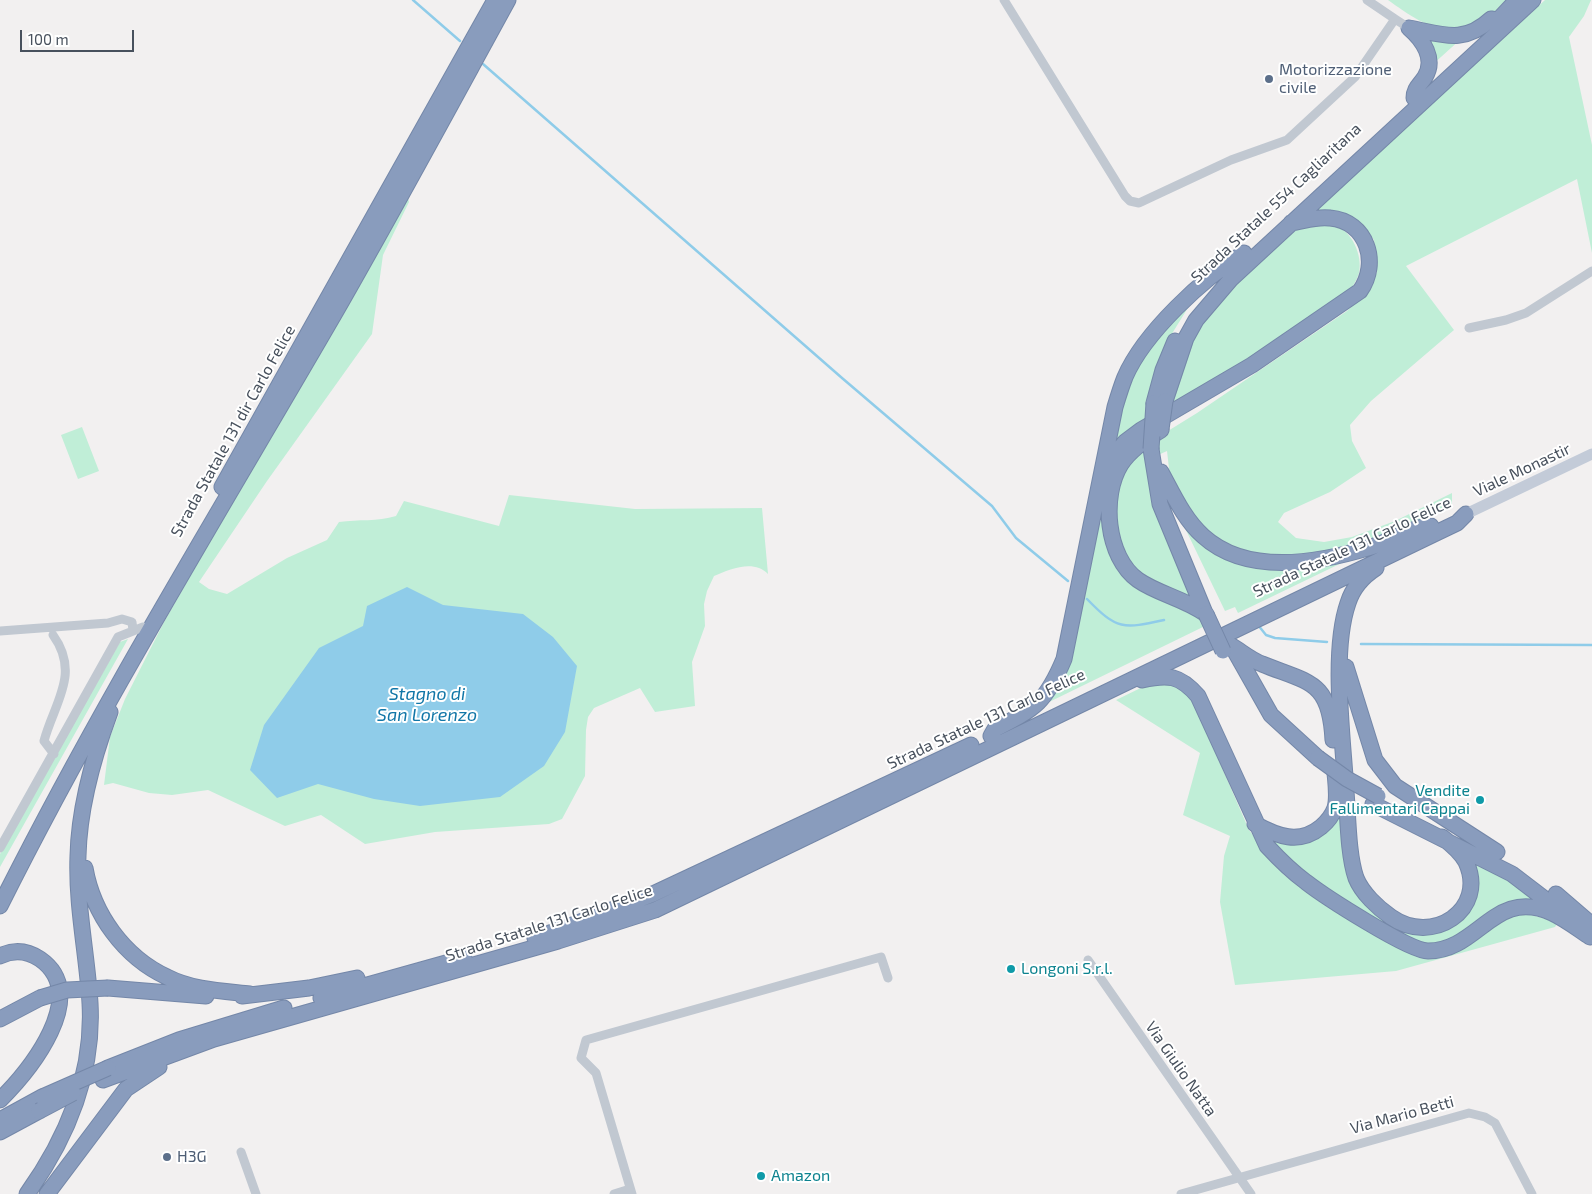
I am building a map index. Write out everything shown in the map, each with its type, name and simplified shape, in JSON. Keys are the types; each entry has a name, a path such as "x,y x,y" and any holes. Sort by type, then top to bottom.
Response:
{"highway":[{"name":"Strada Statale 131 dir Carlo Felice","path":"1,881 138,629 495,0"},
{"name":"Strada Statale 131 dir Carlo Felice","path":"139,648 342,301 508,0"},
{"name":"Strada Statale 554 Cagliaritana","path":"1517,0 1414,98 1244,253 1205,293 1184,324 1163,370 1156,446 1160,504 1209,610 1227,644 1271,715 1316,763 1347,780 1376,800 1512,874 1591,934"},
{"name":"Strada Statale 554 Cagliaritana","path":"1159,402 1186,338 1196,320 1231,279 1533,0"},
{"path":"1409,28 1437,35 1453,36 1481,28 1491,19 1497,20"},
{"path":"1409,28 1425,47 1429,60 1428,71 1414,91 1414,98"},
{"path":"1209,610 1138,580 1123,566 1113,542 1110,517 1114,477 1129,453 1360,291 1368,278 1370,268 1368,247 1364,238 1350,225 1331,218 1291,223"},
{"path":"991,736 995,729 1036,706 1049,691 1064,659 1115,407 1125,377 1138,353 1154,332 1222,266 1244,253"},
{"path":"1102,471 1125,442 1141,430 1252,365"},
{"name":"Strada Statale 554 Cagliaritana","path":"1156,446 1168,508 1209,610"},
{"path":"1161,472 1181,509 1202,536 1227,552 1257,561 1294,562 1350,552 1383,543 1419,527 1433,530 1427,543 1375,569 1363,577 1354,589 1347,604 1340,645 1341,707 1349,836 1356,878 1374,902 1392,918 1408,925 1425,928 1447,923 1461,910 1471,888 1465,860 1442,837"},
{"name":"Strada Statale 131 Carlo Felice","path":"106,1074 214,1039 558,941 655,910 1433,530 1452,516 1466,514"},
{"name":"Strada Statale 131 Carlo Felice","path":"0,1120 40,1104 179,1040 570,926 654,894 1433,530"},
{"path":"1227,644 1261,664 1312,683 1327,701 1332,725 1336,793 1335,808 1327,822 1314,832 1301,838 1288,838 1271,833 1255,824"},
{"path":"1340,645 1376,760 1395,786 1496,852"},
{"path":"27,1194 52,1157 72,1114 88,1049 90,1005 78,858 79,827 107,720 139,648"},
{"path":"0,906 48,810 113,690 139,648"},
{"path":"1114,687 1160,676 1174,678 1187,683 1198,696 1255,824 1267,846 1284,865 1307,883 1404,944 1426,951 1448,948 1465,940 1495,915 1514,908 1534,907 1552,913 1591,934"},
{"path":"87,792 82,843 85,870 95,902 110,929 125,947 144,963 168,978 195,987 250,994"},
{"name":"Strada Statale 554 Cagliaritana","path":"1376,800 1496,852 1551,890 1591,934"},
{"path":"0,956 21,952 38,958 46,964 57,978 58,993 58,1012 40,1052 0,1100"},
{"path":"0,1019 40,998 78,989 108,988 197,996 234,997 309,988 367,976 403,975"},
{"path":"47,1194 126,1089 156,1068 168,1062 238,1039 339,1011 379,993"},
{"name":"Strada Statale 131 Carlo Felice","path":"0,1132 40,1104"}],"main road":[{"name":"Viale Monastir","path":"1466,514 1592,454"}],"street":[{"path":"1004,0 1125,196 1130,201 1139,203 1231,160 1287,140 1355,77 1395,19"},
{"path":"1367,0 1409,28"},
{"path":"1469,328 1506,320 1526,313 1592,270"},
{"path":"0,631 108,623 122,619 132,622 138,629 118,637 0,848"},
{"path":"53,635 62,647 66,666 57,709 44,742 54,754"},
{"path":"614,1194 631,1192 596,1073 581,1058 586,1040 881,957 888,978"},
{"name":"Via Giulio Natta","path":"1088,960 1250,1194"},
{"name":"Via Mario Betti","path":"1181,1194 1469,1113 1485,1117 1495,1123 1532,1194"},
{"path":"242,1152 256,1194"}],"green space":[{"path":"1388,0 1506,0 1491,16 1480,24 1456,31 1444,30 1420,21"},
{"path":"1545,0 1591,0 1584,16 1569,37 1592,145 1592,253 1577,179 1406,266 1454,330 1371,401 1350,425 1352,441 1366,468 1330,492 1284,513 1278,522 1296,538 1324,542 1352,537 1395,521 1452,493 1452,504 1386,535 1366,542 1290,558 1249,556 1203,532 1170,477 1167,451 1147,460 1196,600 1154,584 1133,567 1126,557 1116,531 1116,491 1134,452 1197,413 1347,311 1369,288 1377,272 1374,240 1362,225 1346,214 1314,212"},
{"path":"1420,31 1462,38 1431,66"},
{"path":"407,194 409,202 383,255 372,334 267,481 199,582 209,589 227,594 287,558 327,540 339,522 382,519 396,516 404,501 499,526 509,495 635,509 762,508 768,574 762,569 749,566 734,568 714,576 707,591 704,604 705,626 692,662 695,706 655,712 640,688 594,708 588,717 586,730 585,776 562,819 549,824 435,832 365,844 321,815 285,826 208,790 172,795 149,793 113,783 104,785 110,737 125,699 164,622"},
{"path":"1307,224 1334,225 1346,232 1351,238 1358,252 1360,266 1358,277 1350,290 1343,299 1170,409 1195,329 1227,291 1295,229"},
{"path":"1194,298 1173,332 1160,362 1146,424 1111,450 1128,381 1154,339"},
{"path":"82,427 99,471 78,479 61,435"},
{"path":"1111,476 1122,571 1201,617 1205,626 1043,705 1097,514"},
{"path":"1184,526 1233,560 1356,556 1238,613 1235,607 1225,611"},
{"path":"128,639 0,867 0,854 120,642"},
{"path":"1153,682 1174,686 1183,690 1192,698 1249,830 1284,875 1313,895 1416,954 1495,920 1524,913 1558,922 1555,927 1396,971 1235,985 1220,902 1224,856 1230,836 1183,815 1200,753 1116,700"},
{"path":"1339,804 1344,828 1380,916 1440,932 1454,926 1470,906 1469,857 1543,902 1513,902 1499,906 1471,928 1438,946 1403,940 1281,858 1269,836 1297,843"}],"water":[{"name":"Stagno di San Lorenzo","path":"407,587 443,605 523,614 553,637 577,666 565,732 544,766 500,797 420,806 374,799 318,784 277,798 250,770 264,725 319,648 363,626 367,606"}],"waterway":[{"path":"413,0 460,41"},
{"path":"483,64 842,378 992,506 1016,538 1068,581"},
{"path":"1087,599 1106,617 1121,624 1139,625 1164,620"},
{"path":"1258,625 1266,635 1275,638 1327,642"},
{"path":"1361,644 1592,645"}],"place":[{"name":"Motorizzazione civile","path":"1269,79"},
{"name":"Vendite Fallimentari Cappai","path":"1480,800"},
{"name":"Longoni S.r.l.","path":"1011,969"},
{"name":"H3G","path":"167,1157"},
{"name":"Amazon","path":"761,1176"}]}
